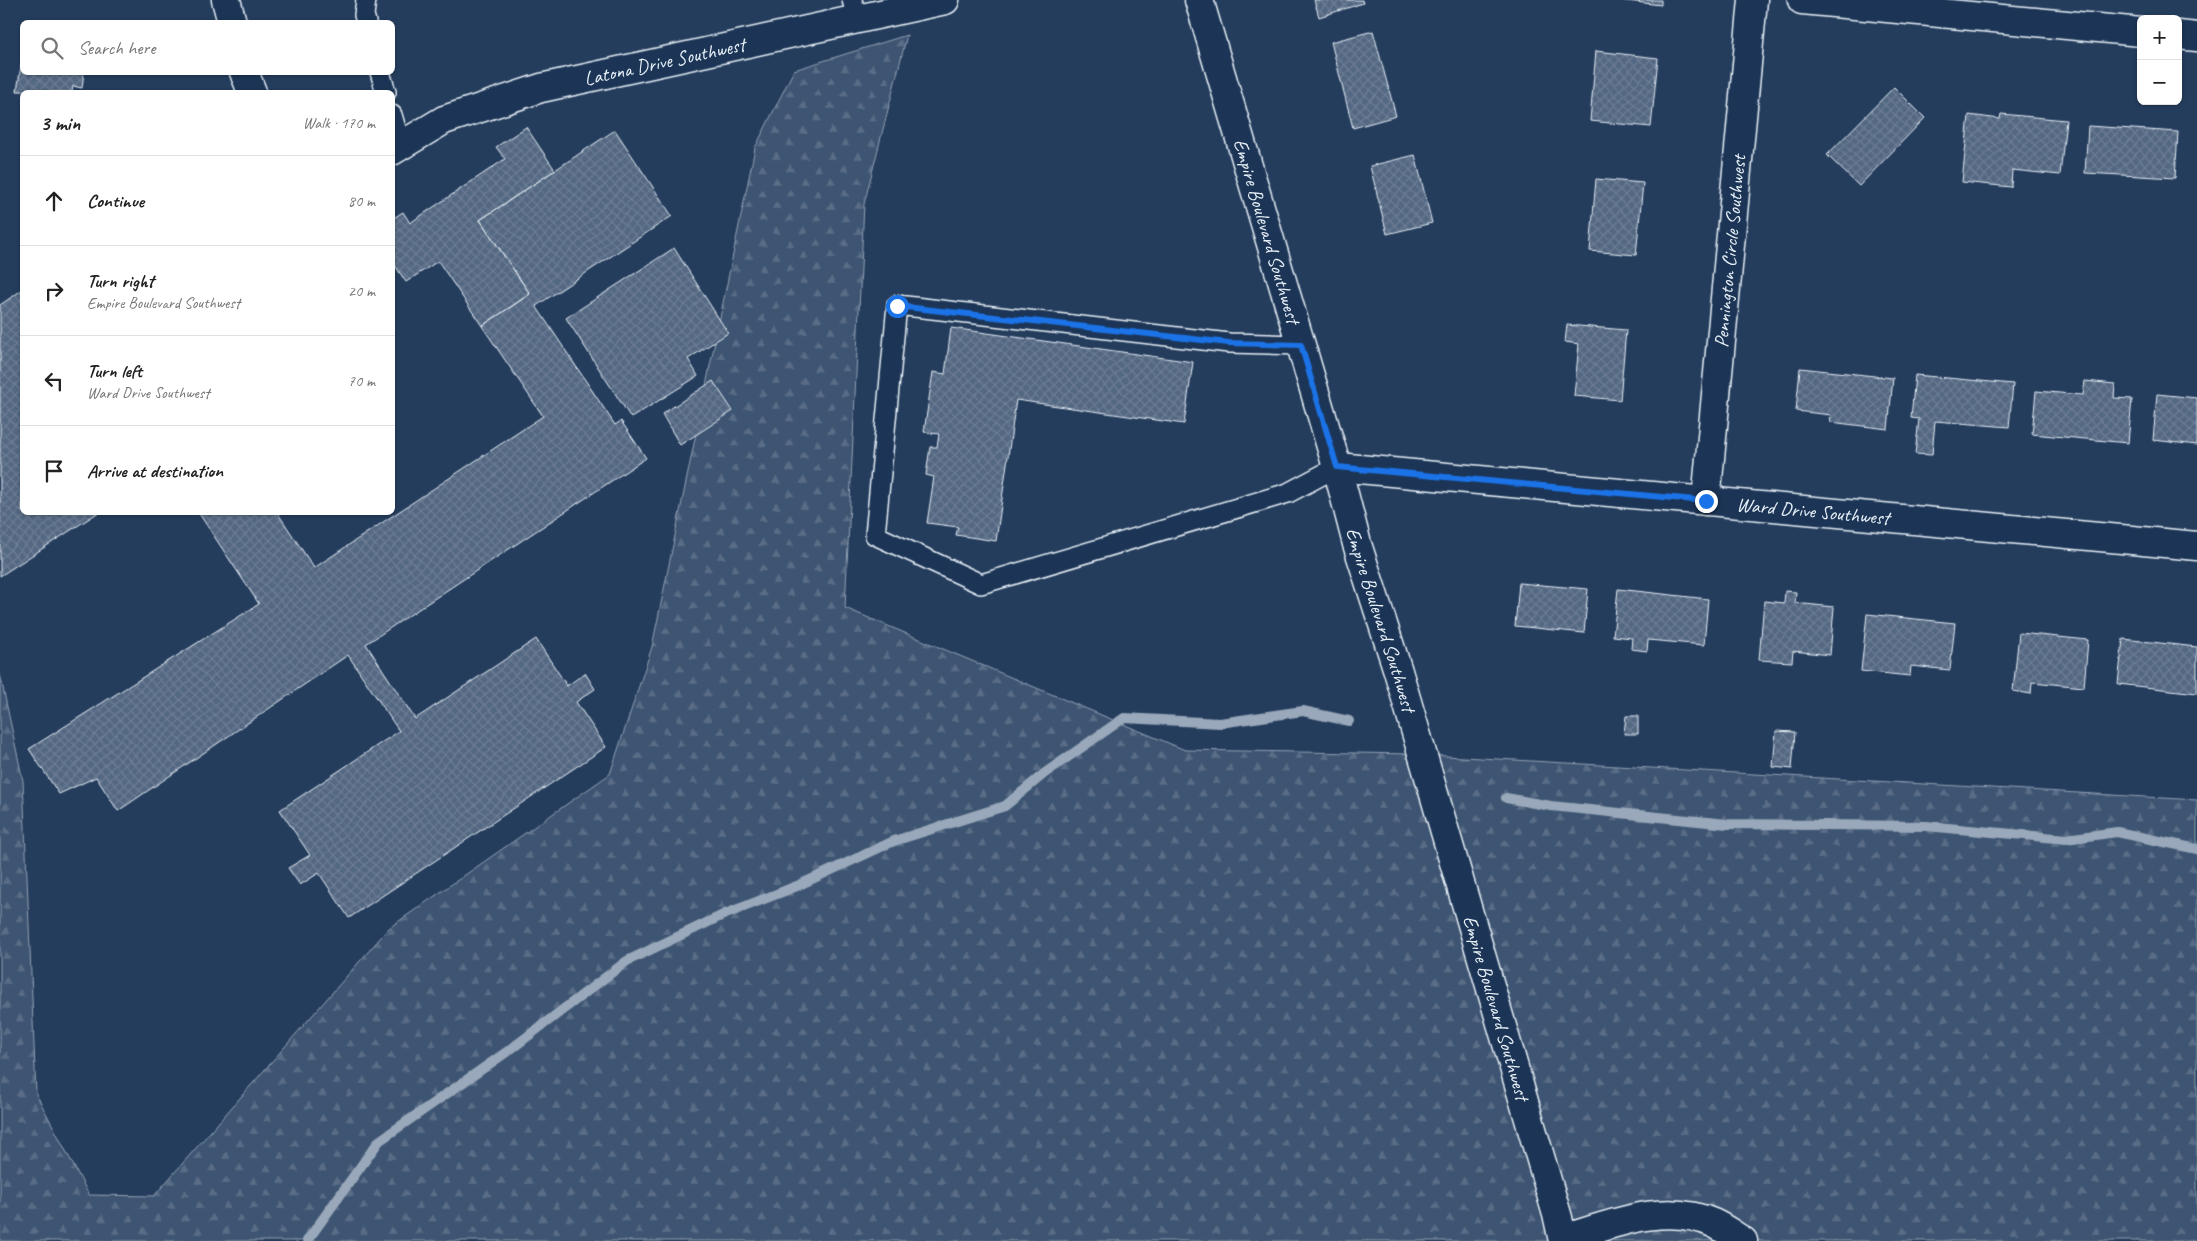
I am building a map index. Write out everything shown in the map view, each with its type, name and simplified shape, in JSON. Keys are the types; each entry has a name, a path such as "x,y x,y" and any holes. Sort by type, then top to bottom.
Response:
{"street":[{"path":"226,0 231,20"},
{"name":"Latona Drive Southwest","path":"397,149 444,120 541,88 855,10 945,0"},
{"name":"Empire Boulevard Southwest","path":"1199,0 1337,467 1357,544 1398,671 1563,1240"},
{"name":"Pennington Circle Southwest","path":"1706,501 1753,0"},
{"path":"1802,0 2137,32"},
{"path":"2182,35 2197,37"},
{"path":"245,75 251,90"},
{"name":"Ward Drive Southwest","path":"1337,467 2197,546"},
{"path":"1563,1240 1640,1216 1673,1214 1712,1223 1743,1241"}],"lane":[{"path":"365,20 364,15 366,0"},
{"path":"381,75 385,90"},
{"path":"395,136 397,149"},
{"path":"1301,345 1229,343 897,306 875,536 981,584 1288,493 1337,467"}],"green space":[{"path":"907,35 864,204 845,608 1185,750 1412,754 2197,800 2197,1241 0,1241 0,674 23,781 36,1094 89,1195 154,1196 389,928 610,774 652,647 755,148 794,70"}],"building":[{"path":"1314,0 1362,0 1363,3 1319,17"},
{"path":"1618,0 1661,0 1661,5"},
{"path":"1373,31 1396,116 1353,128 1331,42"},
{"path":"1596,51 1658,58 1651,127 1590,121"},
{"path":"20,72 20,75 84,75 82,88 73,86 72,90 17,91"},
{"path":"1894,87 1925,118 1859,186 1827,155"},
{"path":"2001,114 2066,120 2060,175 2012,170 2011,187 1962,182 1969,115 2000,119"},
{"path":"2088,126 2178,132 2175,178 2085,173"},
{"path":"526,127 555,170 480,220 530,294 482,326 438,261 406,282 395,266 395,217 403,212 410,223 505,159 496,147"},
{"path":"615,130 672,216 536,306 615,425 621,421 646,458 366,644 415,719 536,639 567,686 585,673 595,689 576,702 606,747 349,918 319,873 300,885 288,868 310,855 280,810 399,731 348,655 118,811 96,777 59,794 29,749 259,604 200,515 279,515 314,568 543,416 482,326 530,294 480,220"},
{"path":"1415,155 1432,223 1387,234 1370,166"},
{"path":"1596,179 1643,183 1636,255 1590,251"},
{"path":"674,248 728,333 688,359 698,376 631,418 566,318"},
{"path":"20,291 20,515 94,515 0,576 0,305"},
{"path":"1567,325 1626,330 1620,400 1574,396 1579,344 1565,342"},
{"path":"951,328 1193,362 1184,424 1016,400 996,541 956,535 958,527 927,523 934,477 926,475 930,447 937,447 939,434 924,432 933,372 945,374"},
{"path":"1800,368 1893,378 1888,429 1830,422 1831,415 1796,411"},
{"path":"1915,375 2013,384 2009,427 1935,421 1932,455 1915,454 1919,419 1911,418"},
{"path":"713,381 733,411 680,445 662,414"},
{"path":"2085,381 2115,384 2114,398 2132,399 2128,443 2032,434 2036,391 2083,395"},
{"path":"2157,394 2197,398 2197,445 2153,440"},
{"path":"1519,583 1588,589 1584,633 1515,626"},
{"path":"1618,589 1708,599 1704,645 1648,640 1647,651 1631,649 1632,638 1613,636"},
{"path":"1785,591 1796,592 1795,603 1834,607 1830,655 1793,651 1792,662 1759,660 1764,601 1784,603"},
{"path":"1867,614 1955,623 1950,670 1911,666 1910,676 1861,671"},
{"path":"2019,633 2088,640 2084,687 2032,682 2031,694 2013,691"},
{"path":"2123,639 2197,647 2197,693 2118,684"},
{"path":"1626,716 1638,716 1638,734 1624,734"},
{"path":"1776,731 1795,732 1792,769 1773,767"}],"waterway":[{"path":"307,1241 379,1141 515,1046 627,961 723,915 797,886 894,841 1005,806 1045,773 1124,718 1220,723 1303,711 1349,721"},
{"path":"1506,798 1551,806 1727,824 1926,826 2066,839 2117,832 2197,849"}],"route":[{"path":"897,306 1229,343 1301,345 1337,467 1706,501"}]}
